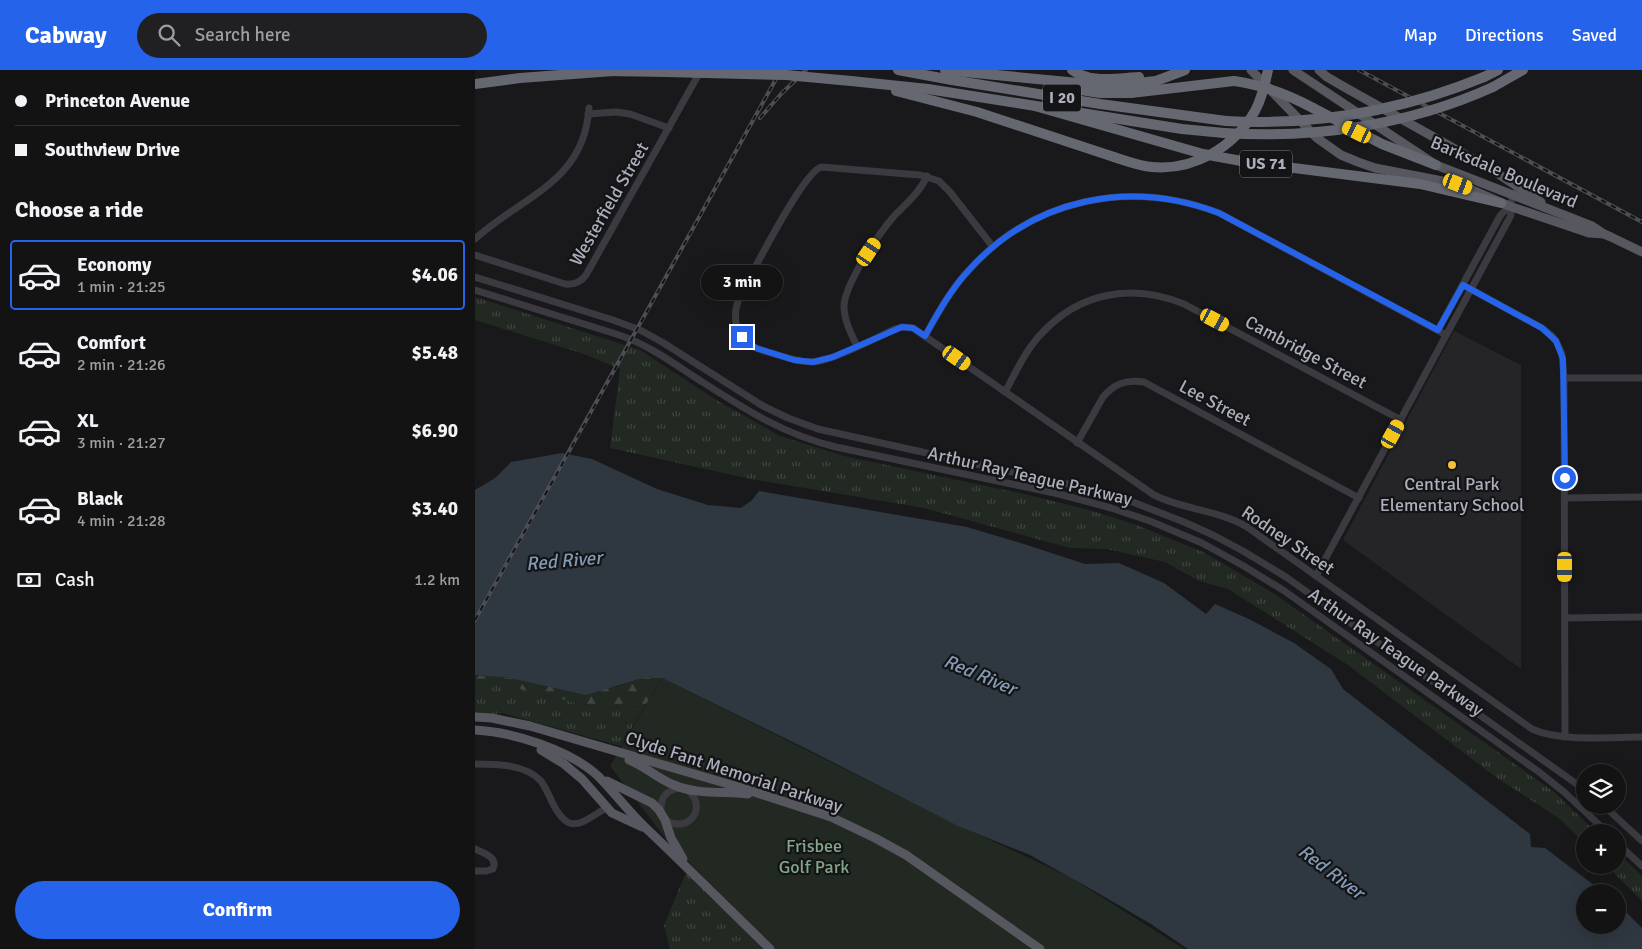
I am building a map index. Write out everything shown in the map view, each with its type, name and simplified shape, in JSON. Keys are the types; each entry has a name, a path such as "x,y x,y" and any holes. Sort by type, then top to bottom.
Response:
{"highway":[{"name":"I 20","path":"579,70 786,75 856,81 928,89 1223,133 1291,134 1352,128 1410,116 1474,95 1493,87 1523,70"},
{"name":"I 20","path":"898,70 1100,104 1226,121 1267,122 1313,120 1363,113 1423,100 1451,91 1498,70"},
{"name":"US 71","path":"945,70 995,75 1089,92 1115,94 1150,92 1234,81 1260,85 1313,108 1382,144 1436,165"},
{"path":"1072,70 1084,77 1095,79 1146,77 1180,72"},
{"path":"856,81 977,112 1142,166 1162,168 1190,163 1207,157 1229,142 1243,128 1256,110 1268,70"},
{"path":"475,84 521,78 613,71"},
{"path":"995,75 1109,86 1156,81 1180,72"},
{"name":"US 71","path":"1035,106 1203,154 1247,162 1420,184 1505,205"}],"main road":[{"name":"Barksdale Boulevard","path":"1251,70 1317,138 1341,155 1375,168 1458,184 1505,205 1589,233 1604,234"},
{"name":"Barksdale Boulevard","path":"1293,70 1436,165 1592,226 1604,234 1642,252"},
{"path":"1319,70 1327,77 1489,168 1538,201 1570,218"},
{"name":"Clyde Fant Memorial Parkway","path":"475,717 511,721 579,740 831,817 906,855 1040,949"},
{"path":"475,730 521,737 557,752 596,775 652,803 663,816 671,838 688,868"},
{"path":"504,733 530,744 564,764 582,779 611,813 650,832"},
{"path":"579,740 635,762 665,781 683,788 697,791 731,792 790,803"},
{"path":"596,775 650,832 770,949"}],"street":[{"name":"Westerfield Street","path":"475,255 565,284 581,280 586,275 701,70"},
{"path":"475,239 563,172 574,158 581,144 587,128 588,111 630,114 669,128"},
{"name":"Rodney Street","path":"927,176 830,167 817,169 792,202 738,299 735,312 737,327 742,337 756,348 794,360 813,362 833,357 902,327 913,328 1161,498 1225,516 1242,524 1526,725 1543,734 1565,737 1642,737"},
{"path":"857,346 849,328 845,312 845,299 849,286 886,227 920,189 927,176 944,185 993,246"},
{"path":"1438,330 1505,205 1514,196 1519,187"},
{"path":"925,336 958,283 974,264 1005,237 1058,209 1089,200 1135,196 1181,201 1207,209 1235,221 1447,335"},
{"path":"1316,576 1401,420 1420,389 1509,219 1511,215 1505,205"},
{"name":"Arthur Ray Teague Parkway","path":"475,277 641,330 763,406 818,429 1079,486 1125,499 1184,522 1243,551 1286,577 1576,784"},
{"path":"1463,285 1542,328 1556,341 1562,354 1565,498 1565,737"},
{"name":"Arthur Ray Teague Parkway","path":"475,290 634,341 657,353 752,414 770,424 808,439 836,447 1086,501 1150,521 1202,543 1242,564 1270,582 1522,759 1564,792 1598,824"},
{"name":"Cambridge Street","path":"1005,392 1032,344 1041,333 1063,314 1100,297 1137,292 1159,296 1184,304 1401,420"},
{"path":"1564,378 1642,378"},
{"name":"Lee Street","path":"1077,442 1108,391 1114,386 1129,381 1144,382 1359,498"},
{"path":"1565,498 1642,497"},
{"path":"1565,618 1642,617"},
{"path":"475,764 496,764 531,773 541,782 561,818 567,822 573,824 581,823 606,808"},
{"path":"683,788 691,792 696,800 696,812 689,821 678,825 663,816 661,802 665,794 672,790 683,788"},
{"path":"1613,814 1642,841"},
{"path":"475,849 485,853 494,860 495,864 493,869 475,871"},
{"path":"1626,851 1642,866"}],"shaded area":[{"name":"Central Park Elementary School","path":"1454,331 1521,365 1521,669 1343,540"}],"green space":[{"path":"475,297 640,350 718,401 780,436 844,456 1086,509 1134,524 1203,552 1273,593 1398,681 1554,792 1588,824 1576,824 1576,835 1560,819 1497,778 1348,665 1228,589 1199,581 1165,562 1107,549 1070,548 924,508 751,479 610,448 620,369 584,354 475,320"},
{"path":"475,675 615,687 643,678 662,678 645,706 598,708 500,684 475,681"},
{"name":"Frisbee Golf Park","path":"662,678 947,820 1070,877 1184,949 775,949 666,839 610,766"},
{"path":"475,681 500,684 598,708 645,706 621,746 502,713 475,715"},
{"path":"1626,861 1642,876 1642,901 1626,884 1615,874 1626,874"},
{"path":"688,868 767,949 670,949 664,925"}],"water":[{"name":"Red River","path":"562,453 592,459 657,489 708,505 741,508 752,500 759,491 967,527 1085,564 1119,563 1164,583 1206,614 1215,604 1251,620 1294,643 1331,669 1343,689 1530,834 1531,847 1545,848 1576,872 1576,874 1579,874 1592,884 1576,884 1576,934 1626,934 1626,912 1642,928 1642,949 1188,949 1151,924 1030,855 958,826 662,678 643,678 586,695 510,678 475,675 475,490 495,478 511,462"}],"railway":[{"path":"475,620 781,70"},
{"path":"760,118 806,70"},
{"path":"1359,70 1642,222"}],"place":[{"name":"Central Park Elementary School","path":"1452,465"}],"route":[{"path":"742,337 756,348 794,360 813,362 833,357 902,327 913,328 925,336 954,288 969,269 1005,237 1040,217 1058,209 1104,198 1135,196 1181,201 1219,213 1438,330 1463,285 1542,328 1556,341 1560,347 1563,359 1565,478"}]}
